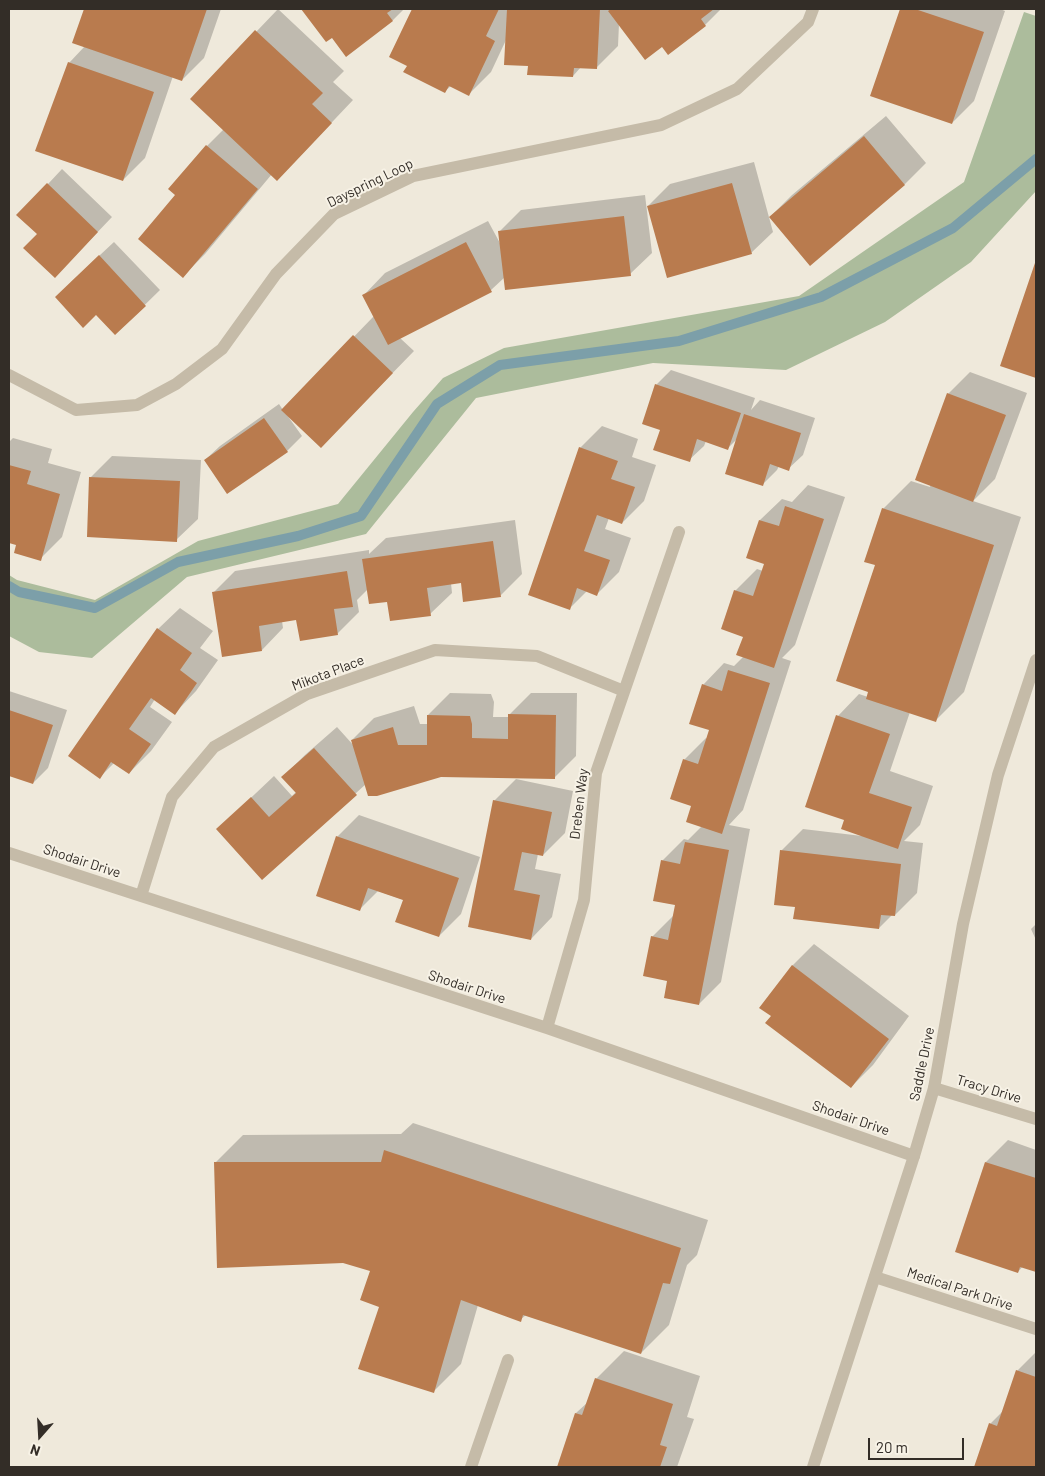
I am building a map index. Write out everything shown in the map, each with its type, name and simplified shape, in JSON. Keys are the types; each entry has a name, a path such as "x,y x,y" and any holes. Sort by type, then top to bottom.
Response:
{"street":[{"name":"Dayspring Loop","path":"9,375 76,410 137,405 176,384 222,350 276,274 334,214 413,176 661,125 737,89 808,22 813,9"},
{"name":"Dreben Way","path":"547,1028 584,900 596,773 679,532"},
{"name":"Mikota Place","path":"141,896 172,797 214,747 307,694 436,650 537,656 624,691"},
{"name":"Saddle Drive","path":"813,1467 914,1156 934,1088 963,924 998,775 1036,660"},
{"name":"Shodair Drive","path":"9,853 547,1028 914,1156"},
{"name":"Tracy Drive","path":"934,1088 1036,1119"},
{"name":"Medical Park Drive","path":"875,1277 1036,1329"},
{"path":"471,1467 508,1360"}],"green space":[{"path":"1024,12 1036,16 1036,191 971,262 885,322 786,370 653,363 476,398 366,534 187,577 92,658 39,652 9,636 9,575 17,580 95,600 198,541 338,504 443,378 504,348 799,296 964,182"}],"building":[{"path":"84,9 207,9 182,81 72,43"},
{"path":"301,9 393,9 387,13 393,21 346,57 332,38 326,42"},
{"path":"412,9 499,9 486,36 495,41 469,96 449,86 445,93 403,72 407,66 389,57"},
{"path":"507,9 600,9 597,69 574,68 573,77 527,75 528,66 504,65"},
{"path":"611,9 714,9 701,19 706,26 668,55 662,47 645,60 608,11"},
{"path":"900,9 915,9 984,32 952,124 870,96"},
{"path":"255,30 323,93 312,104 332,123 277,181 190,99"},
{"path":"68,62 154,92 123,181 35,151"},
{"path":"864,136 905,185 810,266 769,217"},
{"path":"206,145 258,189 183,278 138,239 175,195 168,189"},
{"path":"47,183 98,232 55,278 23,248 37,234 16,215"},
{"path":"732,183 752,254 667,278 647,206"},
{"path":"624,216 631,276 505,290 498,231"},
{"path":"466,242 492,292 388,345 362,295"},
{"path":"99,255 146,306 115,335 96,315 83,328 55,297"},
{"path":"1036,260 1036,378 1000,366"},
{"path":"353,335 393,373 321,448 281,410"},
{"path":"655,384 741,413 728,450 697,439 690,462 653,450 660,430 642,424"},
{"path":"947,393 1006,415 973,502 915,480"},
{"path":"744,414 801,433 789,471 770,464 763,486 725,474"},
{"path":"264,418 288,452 227,494 204,460"},
{"path":"579,447 618,461 611,479 635,487 622,524 597,515 584,551 610,560 597,596 577,588 570,610 528,595"},
{"path":"9,465 31,471 27,484 60,494 41,561 14,553 16,545 9,543"},
{"path":"89,477 180,481 177,542 87,537"},
{"path":"785,506 824,519 774,668 736,655 743,637 721,629 734,590 753,596 764,564 746,558 759,520 779,526"},
{"path":"882,508 994,545 936,722 866,699 868,692 836,681 875,565 864,562"},
{"path":"493,541 501,597 463,602 461,583 427,588 431,616 390,621 387,602 369,604 362,559"},
{"path":"347,571 353,607 334,609 338,635 300,641 296,620 259,626 262,651 222,657 212,592"},
{"path":"157,628 192,653 180,670 197,683 175,715 151,698 129,729 151,744 129,774 111,762 100,779 68,756"},
{"path":"728,670 770,683 722,834 686,822 691,806 670,799 683,759 698,764 709,730 689,724 702,684 722,691"},
{"path":"9,710 53,725 33,784 9,776"},
{"path":"508,714 556,715 555,779 441,777 377,796 368,796 351,740 393,727 398,745 427,745 427,715 470,716 472,738 508,739"},
{"path":"836,715 890,734 869,793 912,807 898,849 841,829 844,820 805,807"},
{"path":"314,748 357,795 262,880 216,829 251,797 269,817 296,793 281,777"},
{"path":"493,800 552,812 543,856 522,852 514,890 540,895 531,940 468,927"},
{"path":"336,836 459,878 439,937 395,922 403,900 368,888 360,911 316,896"},
{"path":"685,842 729,850 699,1005 664,998 667,981 643,976 651,936 668,940 675,905 653,901 661,860 680,864"},
{"path":"780,850 901,864 895,916 881,915 879,929 793,919 795,907 774,905"},
{"path":"792,965 889,1039 851,1088 765,1023 771,1016 759,1008"},
{"path":"384,1150 681,1248 670,1284 663,1283 641,1354 523,1315 521,1322 461,1300 434,1393 358,1369 379,1307 360,1300 370,1271 343,1263 217,1268 214,1162 381,1162"},
{"path":"985,1162 1036,1178 1036,1272 1020,1267 1018,1273 955,1252"},
{"path":"1016,1370 1036,1377 1036,1467 974,1467 989,1423 997,1426"},
{"path":"595,1378 673,1404 660,1445 667,1447 660,1467 557,1467 575,1413 582,1415"}],"waterway":[{"path":"9,586 19,592 95,608 178,562 298,536 361,516 437,404 500,365 679,341 821,297 953,228 1036,159"}]}
